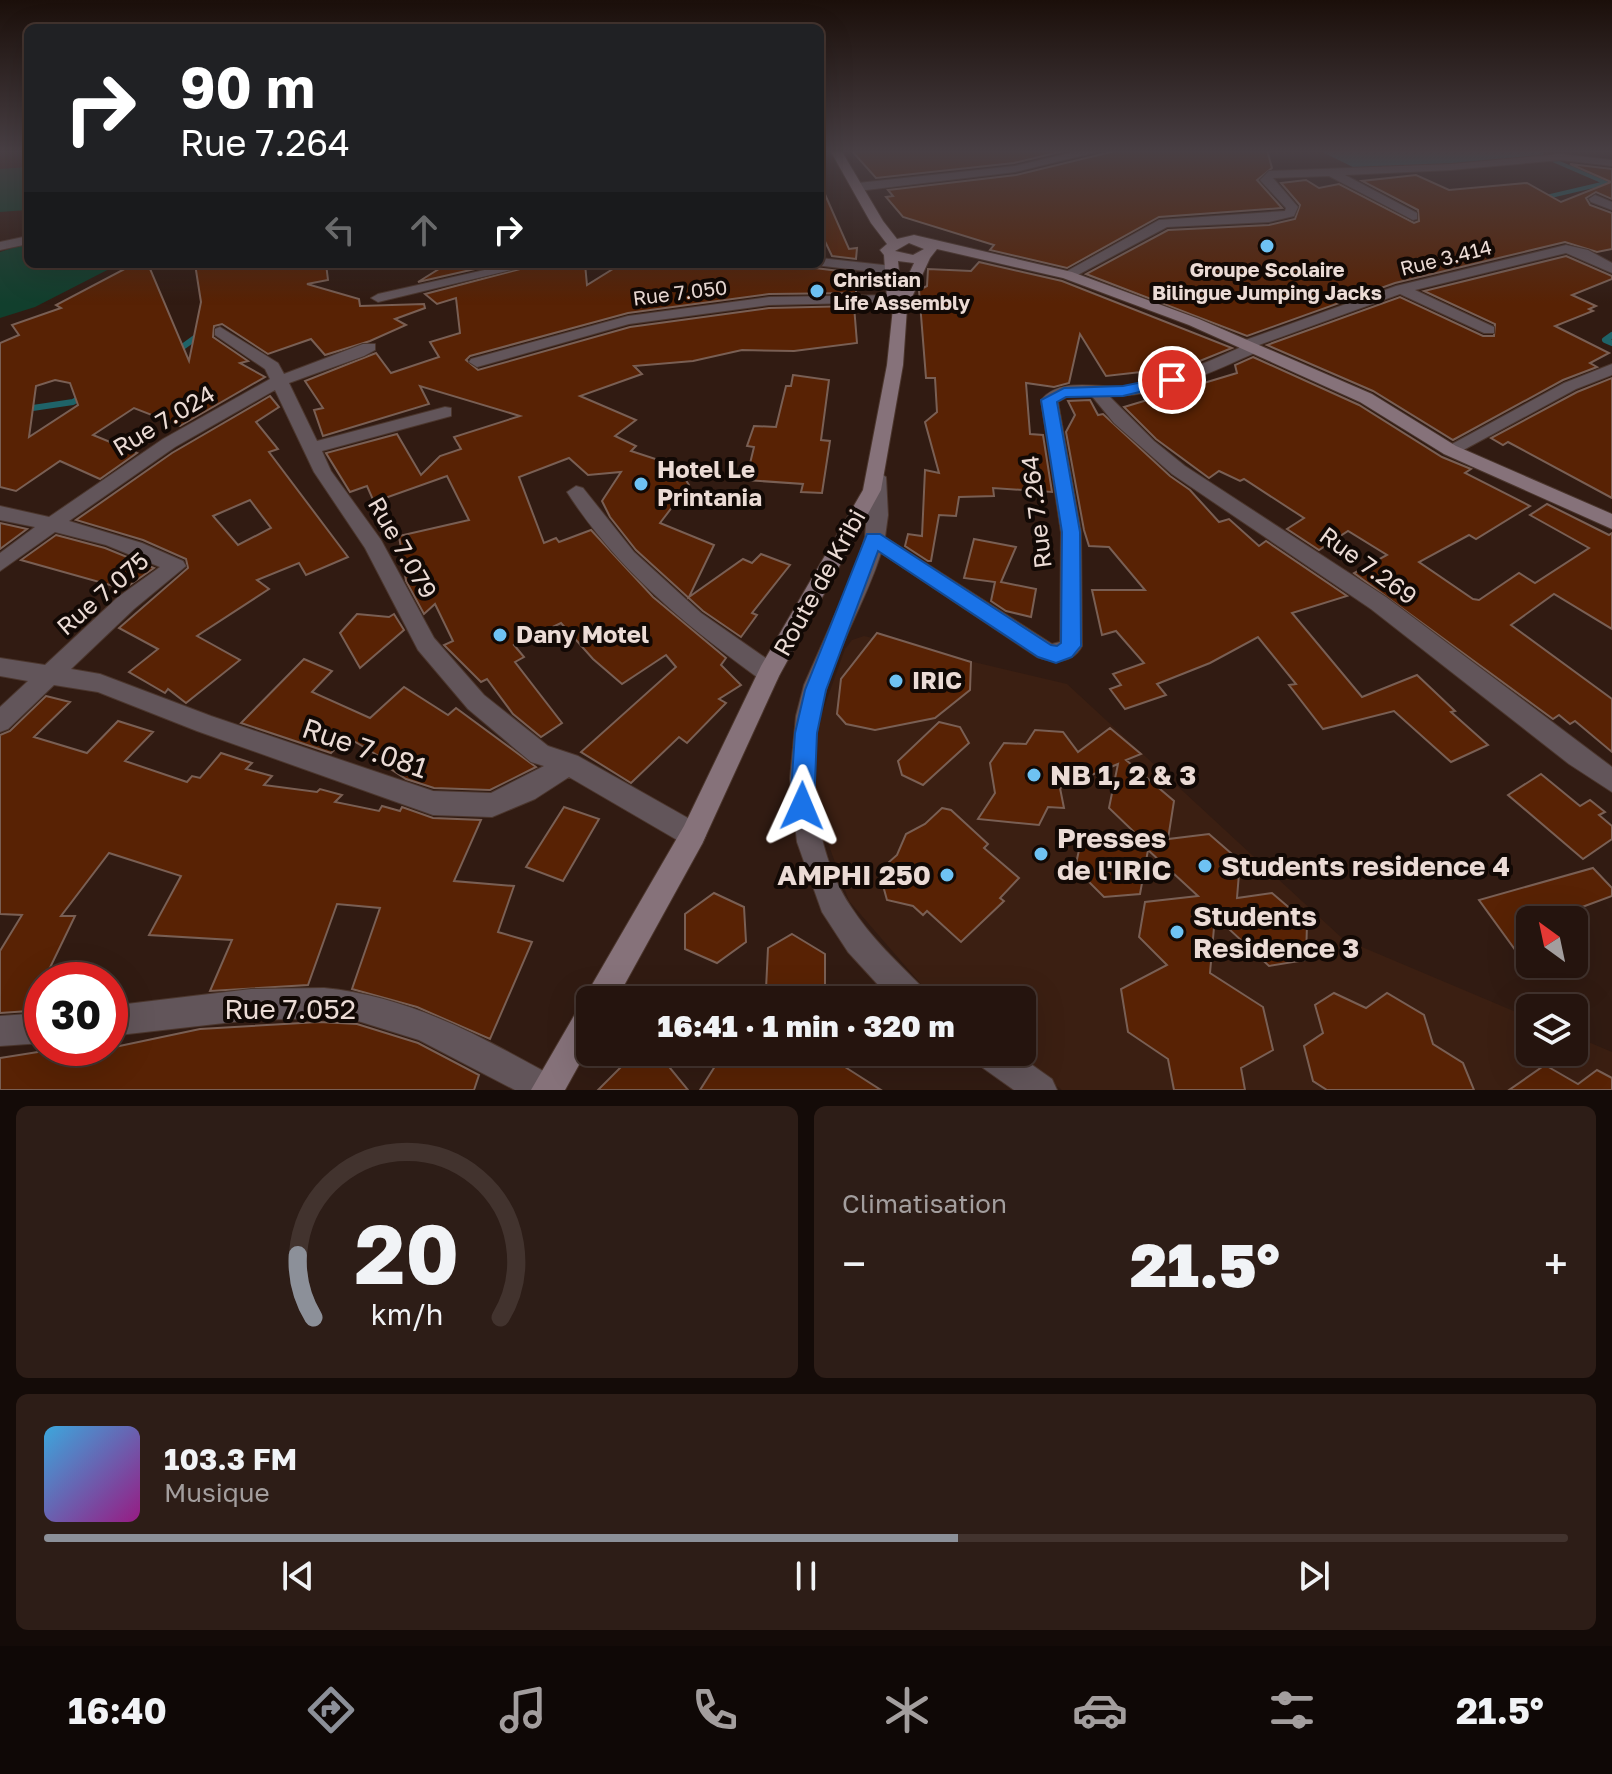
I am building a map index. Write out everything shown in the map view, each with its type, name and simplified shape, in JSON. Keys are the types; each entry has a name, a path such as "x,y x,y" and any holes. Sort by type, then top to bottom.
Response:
{"main road":[{"path":"866,201 892,256"},
{"path":"871,201 922,248"},
{"path":"892,256 895,241 922,248 996,257 1067,275 1249,346 1366,398 1450,450 1612,522"},
{"path":"892,256 912,260 922,248"},
{"path":"897,304 922,248"},
{"name":"Route de Kribi","path":"607,986 693,835 769,673 877,477 897,304 892,256"},
{"path":"547,1090 576,1039"}],"street":[{"path":"1067,275 1164,223 1283,217 1290,213 1292,207 1286,201"},
{"path":"1385,201 1413,216"},
{"path":"0,246 24,241"},
{"name":"Rue 3.414","path":"1249,346 1401,289 1566,249 1583,253 1612,269"},
{"path":"824,262 892,256"},
{"path":"378,298 511,268"},
{"path":"1401,289 1489,330"},
{"name":"Rue 7.050","path":"477,362 628,320 769,301 824,297 897,304"},
{"name":"Rue 7.079","path":"220,332 272,366 323,472 374,545 426,644 476,702 540,754 569,764"},
{"name":"Rue 7.264","path":"874,539 1045,651 1056,654 1064,652 1071,646 1071,532 1049,400 1064,393 1151,386 1193,374 1249,346"},
{"name":"Rue 7.024","path":"0,564 51,524 162,448 280,381 369,347"},
{"path":"1450,450 1570,386 1612,369"},
{"name":"Rue 7.269","path":"1097,392 1115,416 1167,458 1346,580 1612,781"},
{"path":"312,448 445,412"},
{"path":"877,477 879,513 874,539 815,690 806,733 802,806 810,844 833,903 857,939 900,986"},
{"path":"576,492 627,557 693,619 769,673"},
{"name":"Rue 7.075","path":"0,513 51,524 156,556 176,566 126,603 0,722"},
{"name":"Rue 7.081","path":"0,667 100,683 205,724 433,803 492,805 526,791 569,764"},
{"path":"569,764 693,835"},
{"name":"Rue 7.052","path":"128,1019 294,1004 345,1005 387,1012 438,1032 547,1090"},
{"path":"0,1031 24,1029"},
{"path":"1007,1066 1041,1090"}],"shaded area":[{"name":"Presses de l'IRIC","path":"864,636 1067,684 1343,939 1516,1012 1516,1066 1588,1066 1588,1042 1612,1052 1612,1090 1062,1090 1029,1066 1036,1066 1036,986 923,986 849,901 815,807 817,727 845,649 852,640"}],"green space":[{"path":"0,201 24,201 24,210 0,212"},
{"path":"24,244 24,268 111,268 35,307 0,318 0,252"}],"building":[{"path":"824,201 828,201 849,249 857,248 856,259 832,256 824,239"},
{"path":"889,201 1276,201 1282,208 1159,217 1067,268 990,250 994,245 903,217"},
{"path":"1296,201 1371,201 1414,223 1419,221 1418,210 1400,201 1588,201 1590,205 1612,213 1612,249 1597,252 1565,242 1395,283 1247,336 1086,274 1168,230 1269,225 1295,219 1300,205"},
{"path":"1566,256 1612,276 1612,279 1572,295 1596,306 1589,309 1593,311 1555,326 1609,353 1590,363 1597,367 1563,380 1453,440 1373,391 1267,345 1400,297 1483,336 1494,336 1495,324 1424,291"},
{"path":"979,262 1062,281 1232,348 1185,367 1106,376 1080,334 1069,383 1054,387 1026,383 1030,434 1043,435 1052,492 993,488 994,496 959,497 956,516 939,515 931,561 928,561 905,546 908,534 922,536 925,470 939,473 925,422 937,412 935,378 926,378 919,290 927,286 928,269 971,271"},
{"path":"126,268 150,268 189,361 201,302 196,268 326,268 328,280 307,284 359,299 360,306 424,304 425,308 395,319 406,325 370,341 325,355 311,339 268,354 222,324 214,326 213,337 248,361 240,363 265,377 180,426 134,408 93,435 137,453 100,479 60,461 16,491 0,487 0,343 19,335 12,325 61,308 56,305","holes":["55,380 70,383 78,405 29,437 36,386"]},
{"path":"441,268 479,268 418,282"},
{"path":"524,268 585,268 587,285 615,268 815,268 856,273 856,293 769,294 628,313 470,356 466,360 478,370 630,327 769,308 854,306 857,343 794,351 742,350 693,361 634,366 642,374 580,396 636,420 615,436 636,446 631,451 677,466 689,485 660,523 714,545 689,597 743,559 752,563 761,554 790,565 752,613 757,615 741,637 703,611 636,550 610,517 602,501 621,472 588,475 569,458 519,477 544,543 556,538 559,542 591,530 653,597 726,658 721,665 741,685 719,699 726,703 687,743 679,737 631,783 581,752 676,667 666,655 622,684 593,659 561,623 514,645 524,657 515,662 562,723 541,737 513,714 487,679 481,682 444,645 453,641 435,604 424,614 406,581 399,536 469,520 447,476 374,502 367,486 350,492 326,453 397,434 421,475 440,456 461,449 454,437 520,416 420,386 429,404 323,436 314,410 323,408 305,381 376,353 391,373 439,357 430,342 460,333 456,298 437,304 425,294"},
{"path":"1253,357 1359,405 1442,457 1471,469 1465,473 1530,506 1476,539 1469,535 1419,562 1473,599 1479,600 1519,573 1535,583 1589,548 1530,515 1547,504 1609,535 1612,533 1612,629 1554,594 1511,625 1612,699 1612,752 1575,721 1570,724 1559,715 1553,719 1354,573 1387,555 1348,531 1319,550 1287,529 1304,518 1244,479 1240,481 1219,471 1209,478 1156,439 1124,407 1237,373 1235,365"},
{"path":"793,375 829,380 821,440 830,441 822,493 801,492 803,484 746,480 754,447 747,446 754,426 776,427 786,386 791,386"},
{"path":"1612,378 1612,498 1508,442 1503,445 1491,438 1577,392"},
{"path":"270,396 279,407 256,422 278,449 269,452 348,557 306,575 299,563 257,580 269,589 197,636 240,660 186,703 168,689 165,693 129,672 158,649 119,628 188,568 186,559 143,540 76,520 172,453","holes":["250,500 271,528 238,545 213,516"]},
{"path":"1090,400 1098,415 1103,414 1170,476 1190,490 1219,522 1229,519 1259,546 1266,541 1347,596 1292,613 1362,697 1417,675 1455,711 1451,712 1488,745 1451,762 1394,711 1323,729 1289,685 1296,684 1258,637 1210,663 1157,684 1166,695 1125,709 1110,689 1121,685 1113,674 1144,663 1116,631 1102,635 1092,590 1145,590 1109,547 1089,546 1084,530 1066,432 1075,415 1068,401"},
{"path":"0,523 27,529 0,549"},
{"path":"56,535 105,548 154,568 124,589 21,560"},
{"path":"974,539 1016,547 1001,582 1036,589 1031,617 1006,611 991,601 995,582 964,578"},
{"path":"357,614 389,617 394,614 404,630 360,668 340,633"},
{"path":"877,633 971,662 970,690 935,718 875,730 846,724 837,714 841,679"},
{"path":"304,659 332,671 312,692 370,718 404,687 448,715 456,708 536,767 490,790 434,788 406,779 383,764 387,761 347,737 331,753 241,723"},
{"path":"46,696 70,702 34,737 87,753 118,721 153,732 125,761 187,782 192,776 200,778 221,753 252,763 246,769 272,776 264,785 317,792 320,789 342,795 335,802 379,811 382,806 400,811 402,807 433,818 481,820 454,881 514,886 498,932 532,942 490,1039 417,1007 352,989 380,908 337,904 308,985 210,991 232,940 149,935 181,876 109,853 61,916 75,916 53,962 24,962 24,1011 0,1013 0,951 22,915 0,914 0,735 10,731"},
{"path":"939,722 960,727 969,743 923,785 902,775 898,761"},
{"path":"1110,728 1141,754 1126,760 1174,801 1168,839 1209,834 1240,861 1237,898 1272,893 1307,923 1306,960 1269,966 1215,916 1210,973 1263,1007 1273,1050 1241,1068 1245,1090 1174,1090 1168,1059 1128,1032 1121,989 1167,965 1139,937 1145,902 1198,896 1148,850 1140,894 1104,897 1075,868 1082,837 1133,831 1109,808 1118,764 1060,788 1064,808 1048,807 1039,825 978,819 995,793 990,763 1004,743 1026,744 1035,730 1063,732 1078,752"},
{"path":"1541,774 1580,806 1590,800 1605,812 1599,815 1612,826 1612,839 1583,859 1508,795"},
{"path":"564,807 599,819 563,881 526,867"},
{"name":"AMPHI 250","path":"942,808 951,810 988,844 984,848 1019,878 1000,898 1004,901 961,942 927,911 923,915 913,906 887,900 879,871 897,855 906,834 925,824"},
{"path":"1593,868 1612,888 1612,896 1585,906 1516,906 1516,951 1479,900"},
{"path":"714,893 744,907 746,942 717,963 685,949 685,914"},
{"path":"792,934 825,954 825,986 766,986 768,948"},
{"path":"1334,993 1366,1008 1387,993 1424,1015 1433,1044 1463,1063 1474,1090 1327,1090 1313,1081 1304,1046 1323,1033 1315,1005"},
{"path":"319,1022 357,1024 418,1043 479,1075 474,1090 0,1090 0,1058 24,1054 24,1066 128,1066 128,1044 200,1029"},
{"path":"622,1066 668,1066 688,1090 598,1090"},
{"path":"715,1066 846,1066 881,1090 700,1090"},
{"path":"1544,1066 1578,1084 1597,1070 1612,1078 1612,1090 1509,1090"}],"waterway":[{"path":"177,351 199,335"},
{"path":"1612,335 1605,340 1612,343"},
{"path":"26,409 73,402 83,396"}],"place":[{"name":"Groupe Scolaire Bilingue Jumping Jacks","path":"1267,246"},
{"name":"Christian Life Assembly","path":"817,291"},
{"name":"Hotel Le Printania","path":"641,484"},
{"name":"Dany Motel","path":"500,635"},
{"name":"IRIC","path":"896,681"},
{"name":"NB 1, 2 & 3","path":"1034,775"},
{"name":"Presses de l'IRIC","path":"1041,854"},
{"name":"Students residence 4","path":"1205,866"},
{"name":"AMPHI 250","path":"947,875"},
{"name":"Students Residence 3","path":"1177,932"}],"route":[{"path":"802,806 802,768 815,690 874,539 1045,651 1056,654 1064,652 1071,646 1071,532 1049,400 1064,393 1123,391 1172,380"}]}
